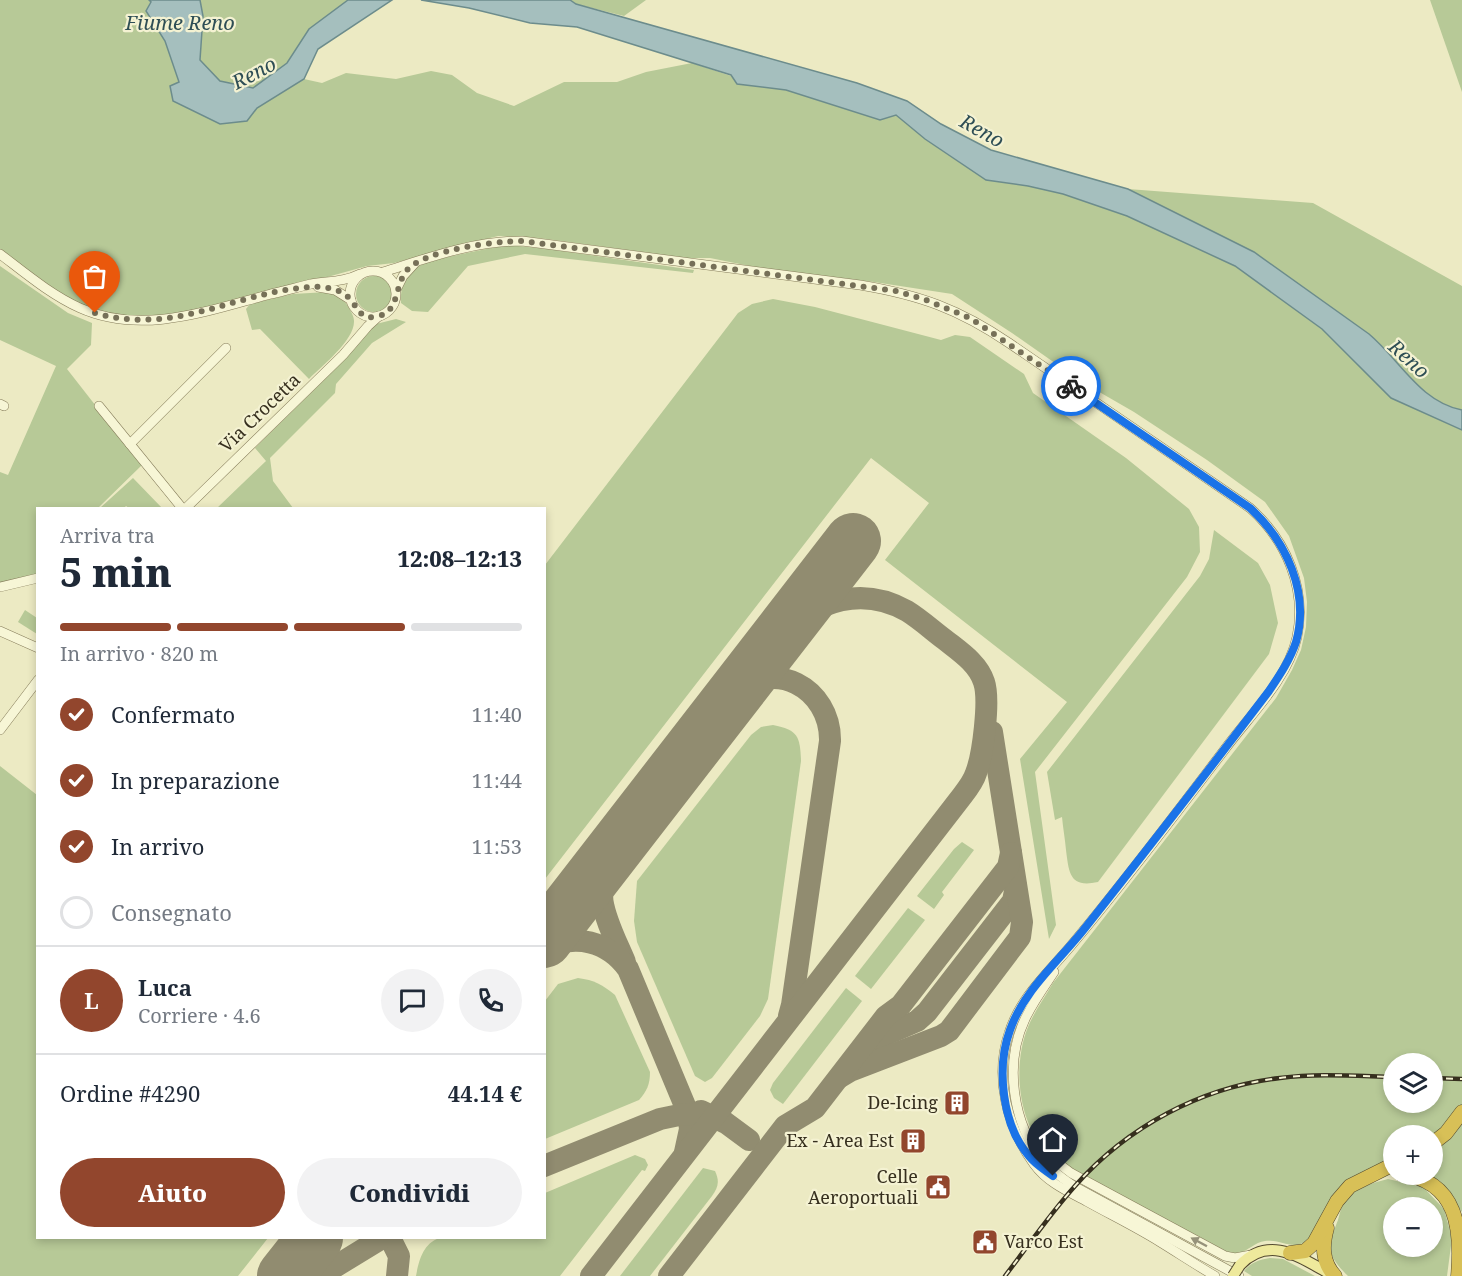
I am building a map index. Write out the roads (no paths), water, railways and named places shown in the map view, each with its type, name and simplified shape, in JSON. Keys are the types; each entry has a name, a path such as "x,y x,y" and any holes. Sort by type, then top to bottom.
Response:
{"highway":[{"path":"1443,1136 1462,1112"},
{"path":"1290,1253 1305,1251 1314,1243 1334,1207 1350,1186 1383,1169"},
{"path":"1369,1175 1383,1174"},
{"path":"1431,1185 1450,1205 1458,1223 1460,1234 1458,1276"},
{"path":"1334,1207 1323,1249 1326,1264 1334,1276"}],"main road":[{"path":"1233,1276 1253,1255 1271,1250 1290,1253 1334,1276"}],"street":[{"path":"0,254 68,302 95,313 127,320 165,319 289,290 350,279 371,271 383,272 481,244 522,241 896,291 926,300 970,318 1250,508 1280,542 1296,584 1300,613 1292,652 1263,699 1069,948 1024,1001 1016,1014 1005,1044 1002,1075 1013,1128 1041,1173 1052,1182 1160,1242 1215,1276"},
{"path":"289,290 327,288 334,290 352,303 362,314 379,316 392,308 396,290 403,276 417,262"},
{"path":"383,272 392,280 396,290"},
{"path":"356,340 359,321 352,303 352,286 360,274"},
{"name":"Via Crocetta","path":"185,507 343,355 379,316"},
{"path":"129,444 226,348"},
{"path":"99,406 183,507"},
{"path":"0,587 36,578"},
{"path":"0,631 36,647"},
{"path":"1,728 36,683"},
{"path":"1069,948 1025,1019 1014,1061 1014,1090 1027,1135 1044,1162 1072,1185"},
{"path":"1027,1135 1048,1158 1071,1173 1224,1256 1235,1258 1253,1255"},
{"path":"1029,1157 1053,1176 1240,1270"}],"water":[{"name":"Fiume Reno","path":"149,0 200,0 203,16 200,60 220,81 253,88 287,63 309,29 348,0 392,0 318,49 304,79 257,108 247,121 220,124 173,101 170,86 179,82 165,41 146,11 151,2"},
{"path":"421,0 570,0 576,4 857,83 907,101 941,124 991,150 1128,189 1254,252 1369,334 1422,389 1447,406 1462,410 1462,430 1391,398 1322,329 1235,266 1127,216 1063,194 986,180 925,139 896,115 880,120 786,90 737,84 731,75 577,27 530,23 469,8"}],"railway":[{"path":"1005,1276 1057,1208 1095,1165 1142,1128 1167,1113 1222,1090 1280,1078 1322,1075 1383,1077"},
{"path":"1443,1078 1462,1079"}],"place":[{"name":"De-Icing","path":"957,1103"},
{"name":"Ex - Area Est","path":"913,1141"},
{"name":"Celle Aeroportuali","path":"938,1187"},
{"name":"Varco Est","path":"985,1242"}],"water label":[{"name":"Reno","path":"254,73"},
{"name":"Reno","path":"982,131"},
{"name":"Reno","path":"1409,359"}]}
